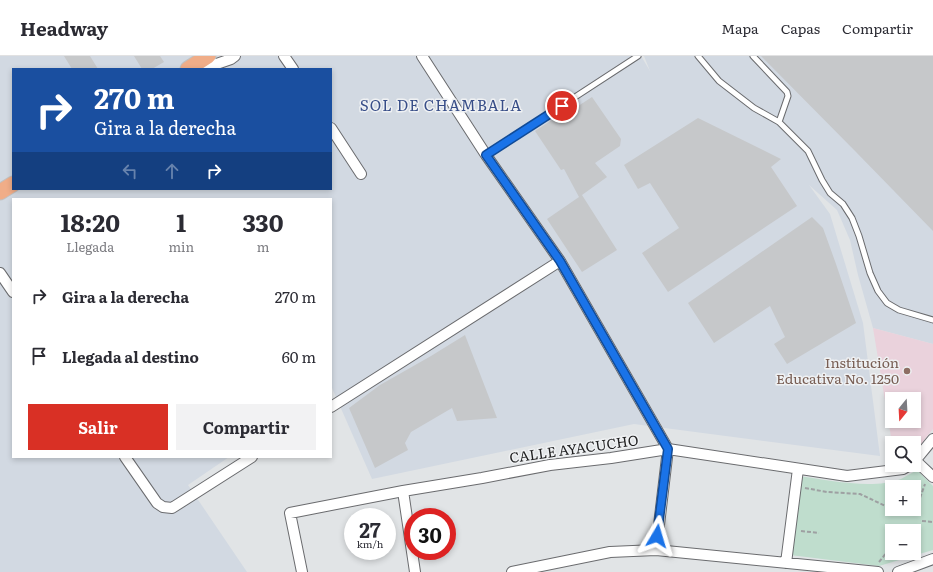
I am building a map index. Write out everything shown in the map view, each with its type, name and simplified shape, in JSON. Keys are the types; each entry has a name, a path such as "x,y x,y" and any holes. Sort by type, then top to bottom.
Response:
{"main road":[{"path":"190,68 208,56"},
{"path":"0,192 12,185"}],"street":[{"path":"205,68 235,56"},
{"path":"284,56 292,68"},
{"path":"422,56 486,155 560,261 668,449 656,550"},
{"path":"332,129 362,174"},
{"path":"332,406 560,261"},
{"path":"0,273 12,291"},
{"path":"921,453 933,439"},
{"name":"CALLE AYACUCHO","path":"302,572 290,513 550,465 611,458 668,449 847,476 885,471"},
{"path":"126,458 156,503 163,507 172,508 250,458"},
{"path":"786,563 798,468"},
{"path":"921,468 931,475"},
{"path":"403,491 415,572"},
{"path":"512,572 610,552 656,550 874,572"},
{"path":"898,572 933,559"}],"lane":[{"path":"486,155 638,56"},
{"path":"698,56 719,81 754,108 779,122 808,151 830,193 843,204 852,218 870,273 878,291 887,303 899,310 933,320"},
{"path":"753,56 787,92 788,96 779,122"}],"path":[{"path":"921,498 931,475"},
{"path":"795,487 827,492 860,494 885,506"},
{"path":"922,521 933,522"},
{"path":"790,530 819,533"},
{"path":"874,572 885,556"}],"shaded area":[{"path":"0,56 641,56 650,71 644,56 933,56 933,344 873,328 850,240 837,210 809,185 830,214 863,323 880,456 634,424 372,479 332,388 332,198 12,198 12,458 228,458 188,485 247,572 0,572"},
{"name":"Institución Educativa No. 1250","path":"873,328 933,344 933,429 921,444 921,436 891,436 890,428 921,428 921,392 885,392 885,401"}],"green space":[{"path":"913,472 919,472 933,486 933,550 921,554 921,524 885,524 885,560 899,560 879,566 790,555 798,476 837,482 864,484 885,483 885,516 921,516 921,480 897,480"}],"building":[{"path":"64,56 90,56 97,68 71,68"},
{"path":"134,56 160,56 164,62 154,68 141,68"},
{"path":"761,56 933,56 933,231 856,152"},
{"path":"592,97 621,139 620,146 595,163 607,177 582,195 617,250 582,272 547,219 579,197 564,169 561,170 535,131 570,108 572,110"},
{"path":"698,118 781,159 771,167 797,206 668,292 642,253 679,228 650,183 638,189 624,165"},
{"path":"812,217 823,228 856,323 787,364 774,344 785,337 770,306 714,343 688,303"},
{"path":"465,335 497,418 457,421 452,408 411,432 405,443 408,450 375,468 349,408 380,385"}],"place":[{"name":"Institución Educativa No. 1250","path":"907,371"}],"district":[{"name":"SOL DE CHAMBALA","path":"441,106"}],"route":[{"path":"562,106 486,155 560,261 668,449 657,536"}]}
